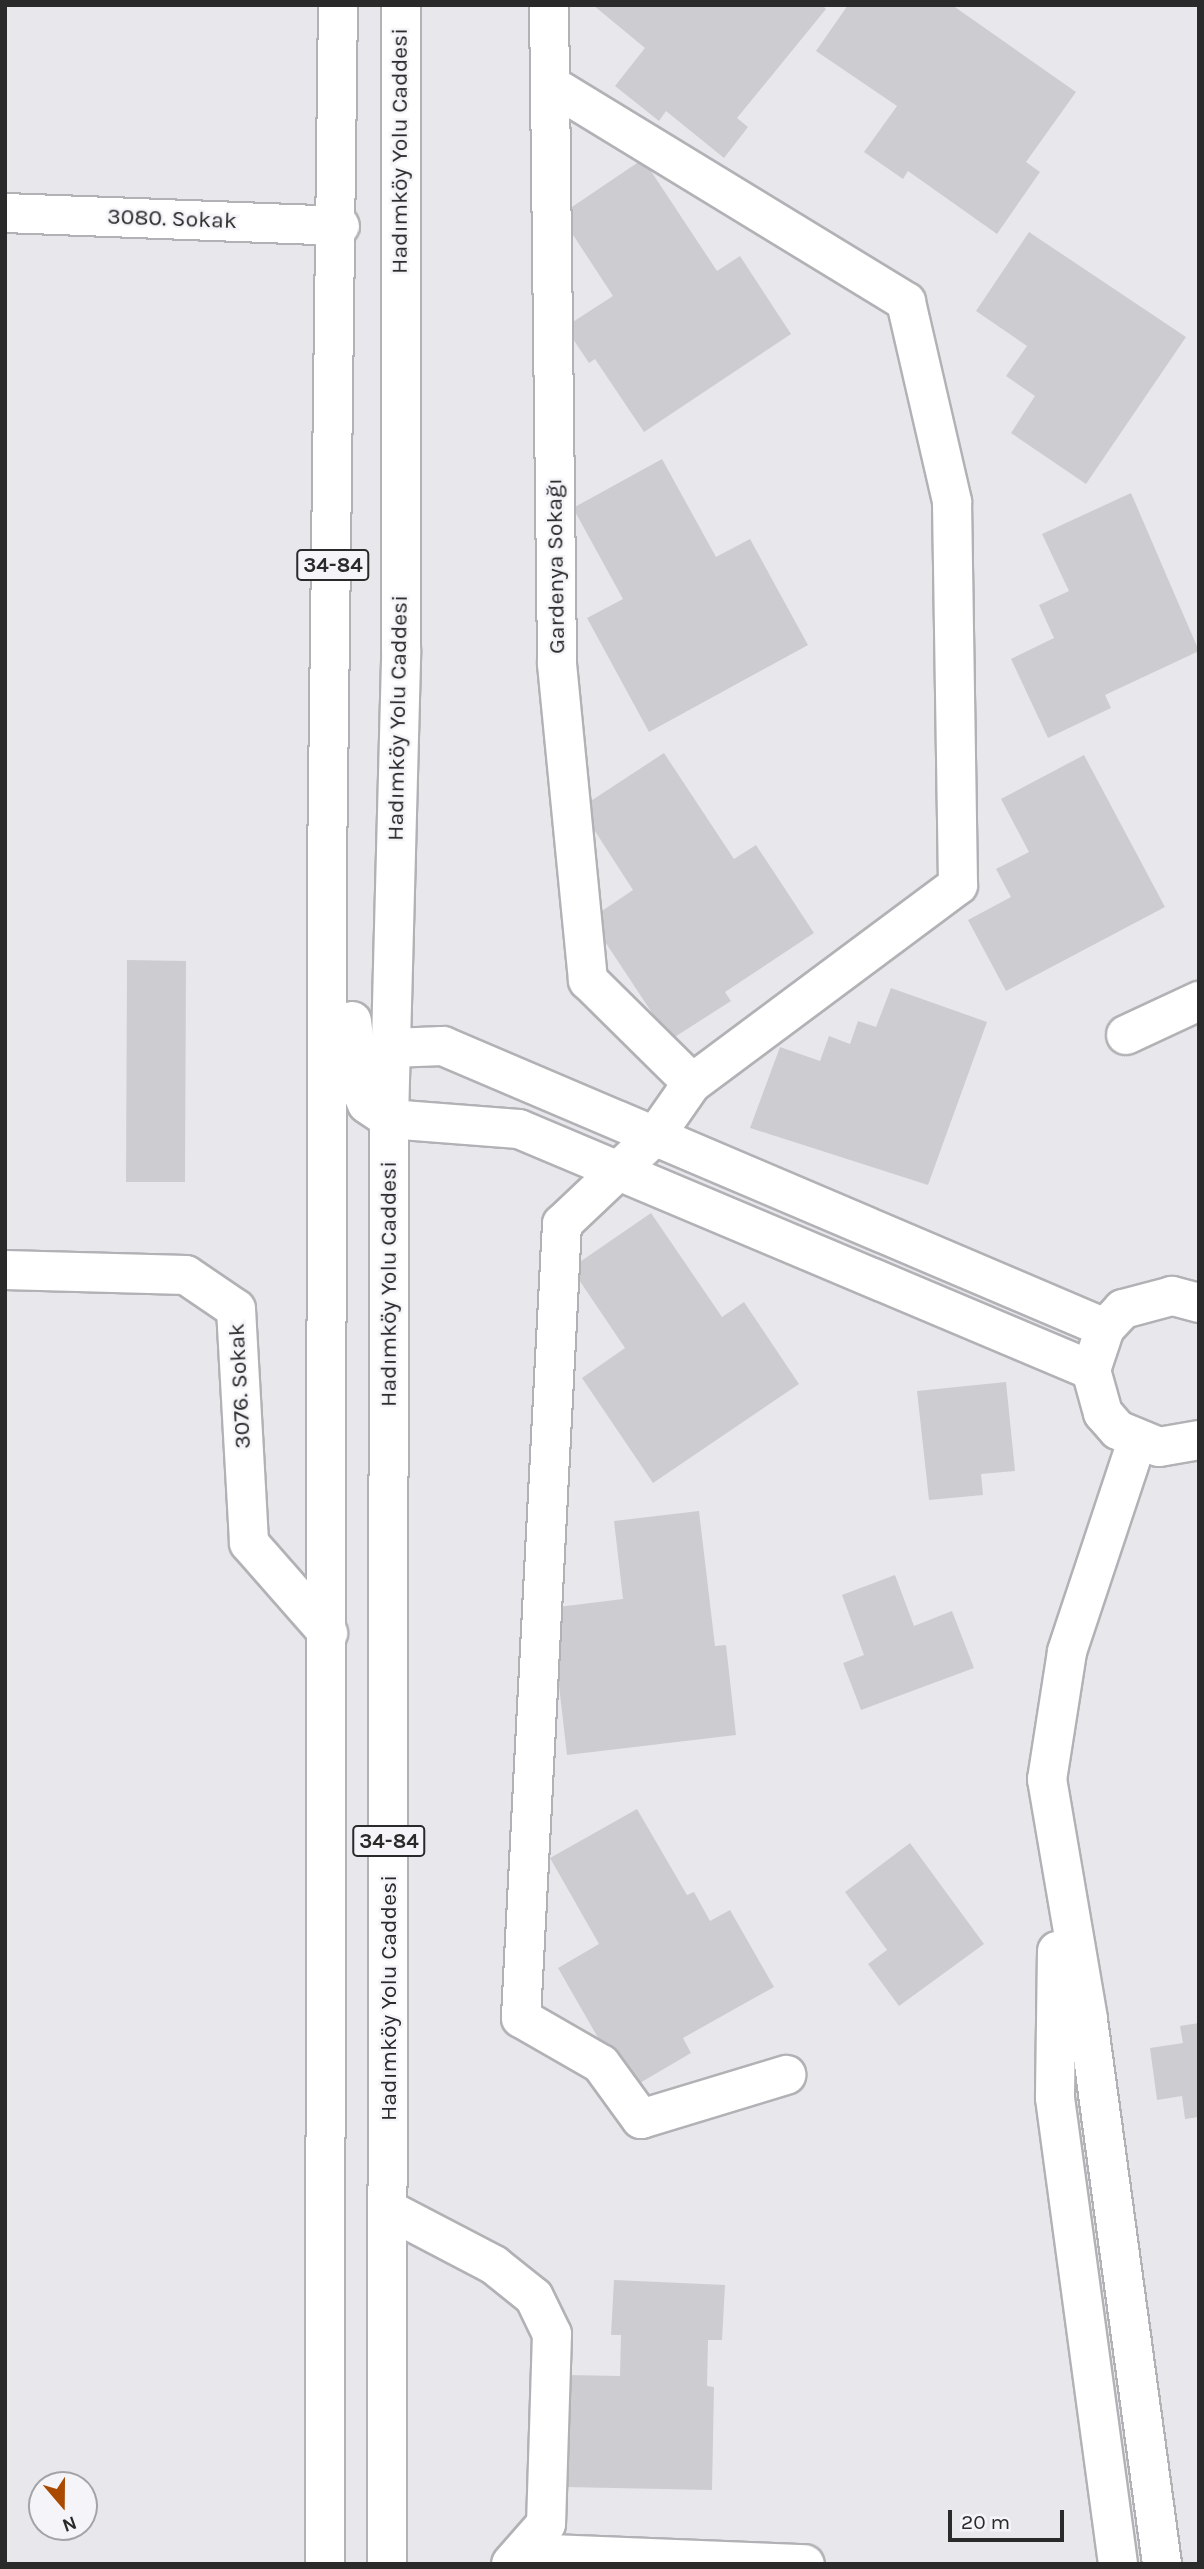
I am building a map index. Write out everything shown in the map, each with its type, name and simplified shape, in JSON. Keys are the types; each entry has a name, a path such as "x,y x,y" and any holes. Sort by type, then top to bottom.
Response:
{"street":[{"name":"34-84","path":"325,2564 330,1125 327,866 340,226 338,5"},
{"name":"Hadımköy Yolu Caddesi","path":"387,2564 389,1119 401,650 401,5"},
{"name":"Gardenya Sokağı","path":"549,5 557,664 588,980 692,1083"},
{"path":"551,85 906,302 952,502 958,885 692,1083 656,1136 562,1224 522,2018 601,2064 641,2119 786,2075"},
{"name":"3080. Sokak","path":"5,213 340,226"},
{"path":"327,866 350,937 355,1068 367,1104 389,1119 519,1129 621,1168 1091,1370"},
{"path":"1126,1035 1199,1001"},
{"path":"330,1125 355,1068 391,1048 443,1046 1105,1328"},
{"name":"3076. Sokak","path":"5,1270 186,1275 236,1309 249,1543 328,1633"},
{"path":"1198,1301 1147,1299 1105,1328 1091,1370 1103,1413 1137,1441 1159,1447 1199,1440"},
{"path":"1137,1441 1064,1664 1047,1779 1088,2020 1162,2564"},
{"path":"1054,1830 1055,2098 1118,2564"},
{"path":"389,2210 494,2265 534,2297 552,2334 546,2524 518,2558"},
{"path":"518,2558 805,2564"}],"building":[{"path":"593,5 822,5 826,9 737,118 748,127 724,158 666,111 659,121 615,86 645,48"},
{"path":"848,5 952,5 1076,92 1026,162 1040,172 997,234 908,171 903,179 864,152 897,106 816,51"},
{"path":"643,159 717,271 740,256 791,334 644,432 595,359 589,363 565,327 613,296 560,215"},
{"path":"1029,232 1186,337 1086,484 1011,433 1035,396 1006,376 1027,346 976,311"},
{"path":"662,459 716,557 750,539 808,645 649,732 587,618 623,599 573,508"},
{"path":"1131,493 1199,651 1105,695 1111,708 1048,738 1011,659 1054,638 1039,605 1069,591 1042,534"},
{"path":"664,753 734,859 756,845 814,933 725,992 731,1001 670,1040 590,919 633,890 580,808"},
{"path":"1084,755 1165,907 1006,991 968,920 1011,897 996,869 1029,852 1001,799"},
{"path":"127,960 186,961 185,1182 126,1182"},
{"path":"891,988 987,1022 928,1185 750,1128 780,1047 820,1061 829,1036 850,1044 858,1021 876,1027"},
{"path":"651,1213 722,1317 744,1302 799,1384 653,1483 582,1378 625,1348 571,1268"},
{"path":"1006,1382 1015,1471 981,1474 983,1495 929,1500 917,1391"},
{"path":"699,1511 715,1646 726,1645 736,1735 567,1755 550,1608 623,1599 614,1521"},
{"path":"895,1575 914,1626 952,1611 974,1668 861,1710 843,1663 864,1655 842,1595"},
{"path":"637,1809 687,1895 694,1892 710,1921 730,1910 774,1987 683,2038 691,2053 628,2090 558,1968 599,1944 550,1858"},
{"path":"910,1843 984,1944 899,2006 868,1964 887,1950 845,1892"},
{"path":"1199,2023 1199,2117 1185,2119 1182,2096 1157,2100 1150,2048 1183,2043 1180,2026"},
{"path":"614,2280 725,2285 722,2340 708,2340 707,2386 714,2387 712,2490 565,2487 567,2375 620,2376 621,2335 611,2335"}]}
